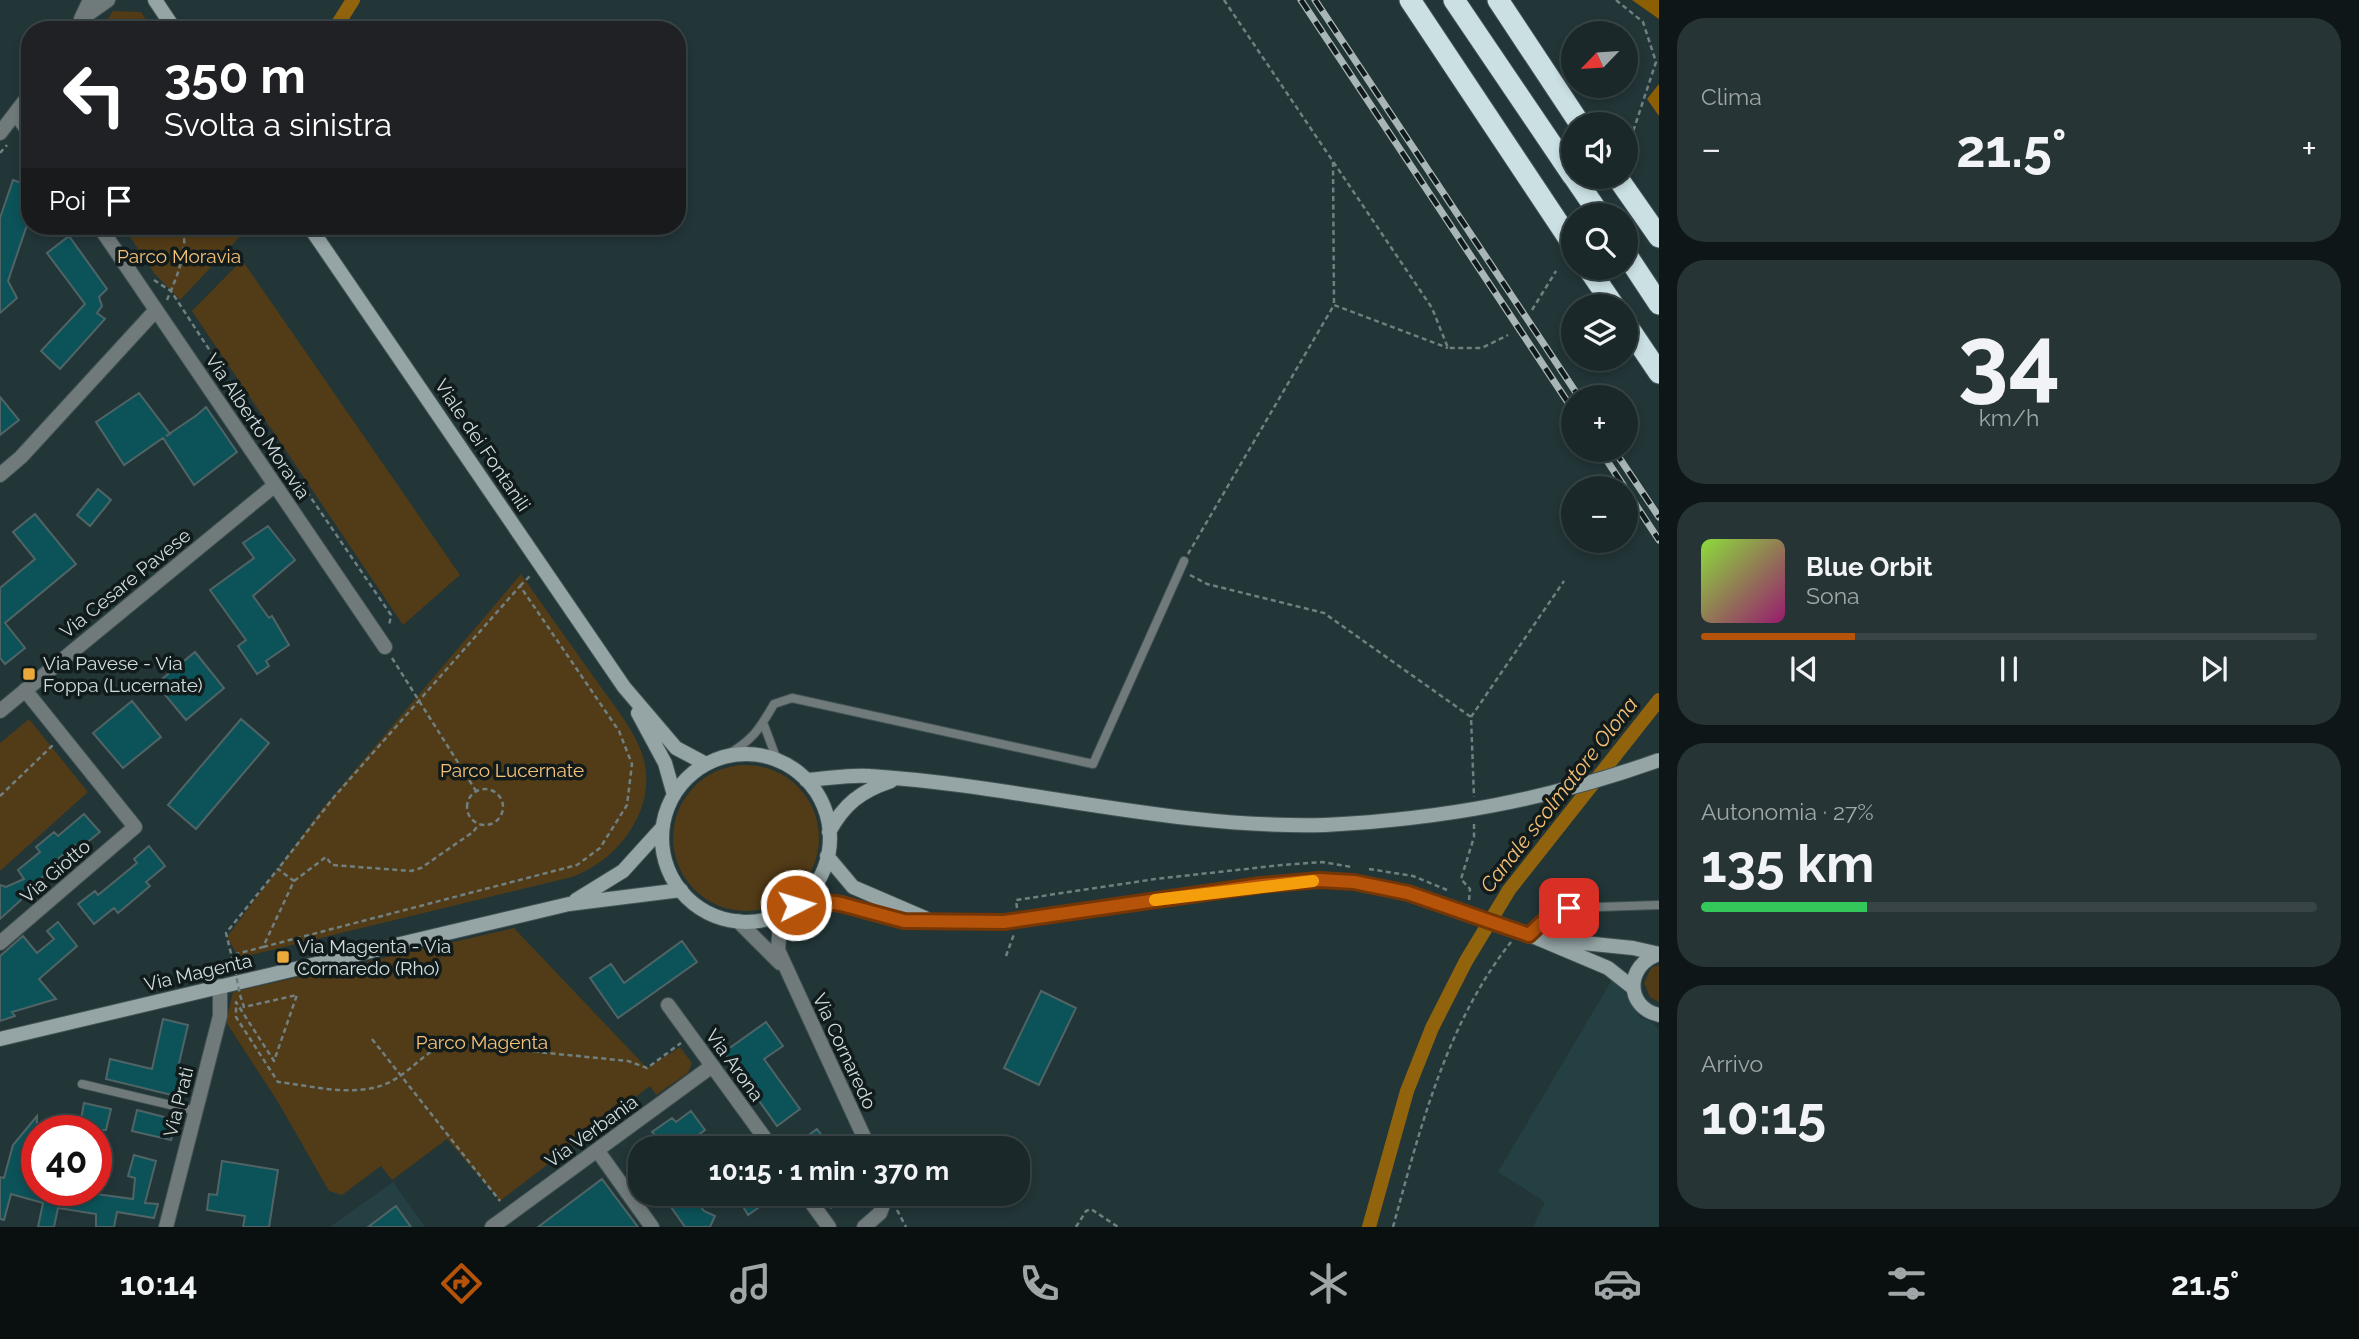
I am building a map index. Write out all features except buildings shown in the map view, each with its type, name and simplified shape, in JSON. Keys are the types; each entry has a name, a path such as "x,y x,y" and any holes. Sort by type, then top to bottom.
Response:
{"highway":[{"path":"1410,0 1561,227"},
{"path":"1454,0 1561,157"},
{"path":"1498,0 1572,112"},
{"path":"1625,189 1659,237"},
{"path":"1638,272 1659,304"},
{"path":"1638,342 1659,373"}],"main road":[{"path":"153,1 168,21"},
{"name":"Viale dei Fontanili","path":"315,235 625,687 676,748 706,764"},
{"name":"Viale dei Fontanili","path":"625,687 665,763 674,795"},
{"path":"791,908 815,886 827,856 829,832 824,808 806,780 776,760 750,754 725,757 706,764 686,778 674,795 663,828 666,862 681,890 704,911 738,921 757,921 791,908 831,902 904,921 939,923 1019,920 1261,885 1319,880 1354,882 1470,907 1523,933 1608,968 1633,987"},
{"path":"806,780 861,776 977,787 1182,818 1287,826 1448,816 1572,790 1659,760"},
{"path":"829,832 838,816 858,795 896,780"},
{"name":"Via Magenta","path":"569,904 623,871 663,828"},
{"path":"827,856 853,887 939,923"},
{"name":"Via Magenta","path":"0,1040 569,904 681,890"},
{"path":"1523,933 1659,954"},
{"path":"1658,1016 1637,1002 1633,987 1637,969 1650,957 1659,954"}],"street":[{"path":"80,21 90,0"},
{"path":"82,21 108,0"},
{"path":"0,133 21,107"},
{"path":"16,114 21,121"},
{"name":"Via Alberto Moravia","path":"105,235 385,647"},
{"path":"0,475 21,457 156,310"},
{"name":"Via Cesare Pavese","path":"0,711 275,485"},
{"path":"25,690 62,737"},
{"name":"Via Giotto","path":"0,943 135,827 62,737"},
{"name":"Via Cornaredo","path":"791,908 780,924 778,950 863,1136"},
{"name":"Via Cornaredo","path":"738,921 768,948 786,970"},
{"name":"Via Prati","path":"166,1227 222,1006 220,986"},
{"name":"Via Arona","path":"668,1005 763,1136"},
{"name":"Via Verbania","path":"492,1227 712,1066"},
{"path":"597,1150 652,1227"},
{"path":"814,1206 825,1221"},
{"path":"864,1227 880,1213 883,1206"}],"lane":[{"path":"725,757 745,745 764,725 774,704 792,698 1093,764 1182,565"},
{"path":"764,725 776,760"},
{"path":"1523,933 1549,916 1569,908 1659,905"},
{"path":"82,1084 196,1111"}],"path":[{"path":"1224,0 1432,308 1448,348"},
{"path":"1616,0 1643,22 1656,62 1638,117"},
{"path":"1333,161 1334,306 1182,565 1207,584 1324,613 1471,717"},
{"path":"167,326 176,314 167,299 184,251 183,235"},
{"path":"1532,310 1556,271"},
{"path":"171,291 257,422 262,437 291,478 304,489 391,615 385,647 476,791"},
{"path":"1334,306 1448,348 1482,348 1508,335"},
{"path":"1474,802 1471,717 1564,581"},
{"path":"236,954 577,865 600,848 627,805 632,764 619,731 520,586 334,797 226,933 244,1007 297,995 274,1061 236,1002 236,1017 278,1082 358,1091 390,1082 436,1047 447,1043 628,1061 648,1068 683,1042"},
{"path":"0,796 62,737"},
{"path":"263,947 293,881 326,857 332,865 411,871 463,839 479,824 496,822 503,808 498,793 488,789 476,791 470,796 467,810 479,824"},
{"path":"1470,907 1470,890 1461,879 1474,837 1474,814"},
{"path":"278,869 293,881"},
{"path":"1006,956 1019,920"},
{"path":"1393,1227 1415,1150 1459,1026 1490,969 1523,933"},
{"path":"372,1039 500,1201"},
{"path":"825,1221 839,1206"},
{"path":"893,1206 906,1227"},
{"path":"1076,1227 1086,1211 1091,1209 1118,1227"}],"shaded area":[{"path":"1632,0 1659,0 1659,19"},
{"path":"1659,84 1659,116 1647,99"},
{"path":"1612,980 1624,991 1640,1018 1652,1022 1659,1030 1659,1227 1533,1227 1545,1202 1498,1172"},
{"path":"393,1182 425,1227 330,1227"}],"green space":[{"path":"113,11 141,12 147,21 106,21"},
{"name":"Parco Moravia","path":"129,235 241,235 180,300 154,273"},
{"path":"242,260 460,575 403,625 192,311"},
{"name":"Parco Lucernate","path":"521,574 622,716 641,751 646,771 646,791 641,809 621,843 590,869 572,877 239,958 227,937 321,810"},
{"path":"29,719 88,792 0,871 0,743"},
{"path":"746,765 774,771 797,787 813,810 819,838 813,866 797,889 774,905 746,911 718,905 695,889 679,866 673,838 679,810 695,787 718,771"},
{"name":"Parco Magenta","path":"514,928 647,1068 680,1047 692,1063 688,1073 656,1095 650,1086 500,1201 447,1139 392,1180 381,1166 342,1195 329,1191 278,1102 226,1022 233,992"},
{"path":"1659,965 1659,1002 1650,997 1644,983 1651,968"}],"waterway":[{"path":"340,21 353,0"},
{"name":"Canale scolmatore Olona","path":"1369,1227 1407,1091 1432,1028 1466,961 1509,890 1659,700"}],"railway":[{"path":"1301,0 1561,392"},
{"path":"1315,0 1571,385"},
{"path":"1608,462 1617,476"},
{"path":"1622,462 1659,517"},
{"path":"1638,508 1659,540"}],"slow traffic":[{"path":"1155,900 1285,882 1313,881"}],"place":[{"name":"Via Pavese - Via Foppa (Lucernate)","path":"29,674"},
{"name":"Via Magenta - Via Cornaredo (Rho)","path":"283,957"}],"route":[{"path":"796,905 820,901 841,904 904,921 1004,922 1261,885 1319,880 1354,882 1408,893 1529,935 1549,916 1569,908"}]}
